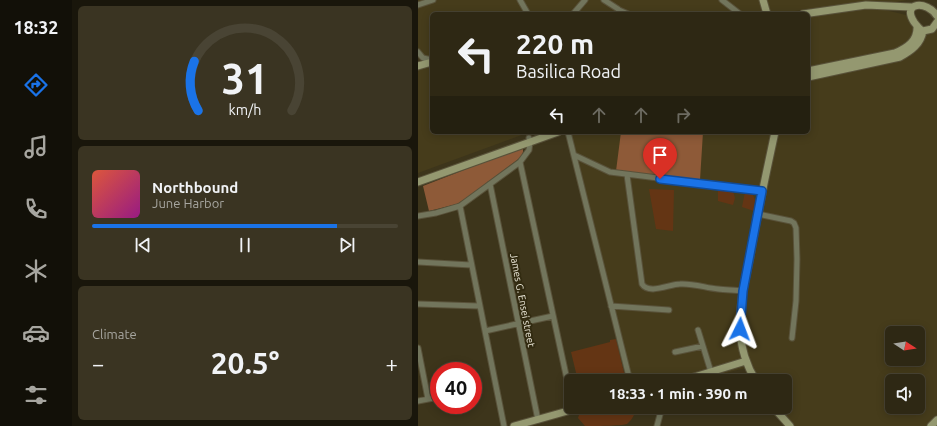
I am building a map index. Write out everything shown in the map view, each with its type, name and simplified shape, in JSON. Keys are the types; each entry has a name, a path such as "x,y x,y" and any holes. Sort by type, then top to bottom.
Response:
{"street":[{"path":"418,5 433,0"},
{"path":"520,0 527,12"},
{"path":"575,12 585,0"},
{"path":"604,0 620,12"},
{"path":"722,0 737,12"},
{"path":"763,0 766,12"},
{"path":"810,13 866,3 890,6 928,2 937,15"},
{"path":"910,16 914,4"},
{"path":"890,6 910,16 920,29"},
{"path":"920,29 932,29 936,25"},
{"path":"810,77 890,60 907,53 916,43 920,29"},
{"path":"810,71 895,53 916,43"},
{"path":"418,52 423,58 430,60"},
{"path":"418,66 430,62"},
{"path":"418,182 530,140 542,134"},
{"path":"418,177 551,134"},
{"path":"569,134 628,374"},
{"path":"752,374 746,361 741,344 740,329 743,291 774,134"},
{"path":"418,216 436,213 460,206 520,162 528,152 530,140"},
{"path":"574,155 605,171 762,191"},
{"path":"520,162 566,374"},
{"path":"577,167 589,163"},
{"path":"627,175 642,284 644,287 650,289 685,284 719,290 743,291"},
{"name":"James G. Ensei street","path":"490,184 538,420"},
{"path":"460,206 504,426"},
{"path":"758,214 791,221 796,228 796,301 792,338"},
{"path":"418,262 471,265"},
{"path":"418,304 479,306"},
{"path":"611,306 669,310"},
{"path":"485,331 553,316"},
{"path":"698,330 710,372"},
{"path":"675,352 703,346"},
{"path":"418,348 428,399 418,401"},
{"path":"704,374 746,361"},
{"path":"514,426 564,411"},
{"path":"657,426 660,414"},
{"path":"780,414 790,426"},
{"path":"931,426 937,420"}],"shaded area":[{"path":"418,0 907,0 896,2 871,1 788,12 430,12 430,58 421,53 418,55"},
{"path":"865,9 885,10 906,15 914,28 912,38 900,49 810,68 810,16"},
{"path":"937,27 937,423 934,426 785,426 776,414 792,414 792,374 749,374 745,368 722,374 626,374 566,134 810,134 810,78 910,57 909,51 921,38 929,34"},
{"path":"430,65 430,134 525,134 418,173 418,68"},
{"path":"621,134 703,134 700,180 616,171"},
{"path":"523,147 521,157 468,197 457,204 429,211 423,186"},
{"path":"649,189 674,190 673,231 656,229"},
{"path":"718,189 733,191 735,198 733,205 718,201"},
{"path":"745,192 753,195 755,200 754,211 742,207"},
{"path":"616,339 624,374 576,374 571,352 610,342 610,340"},
{"path":"634,414 627,424 607,426 585,426 578,418 579,415"}],"route":[{"path":"660,179 762,191 743,291 740,329"}]}
